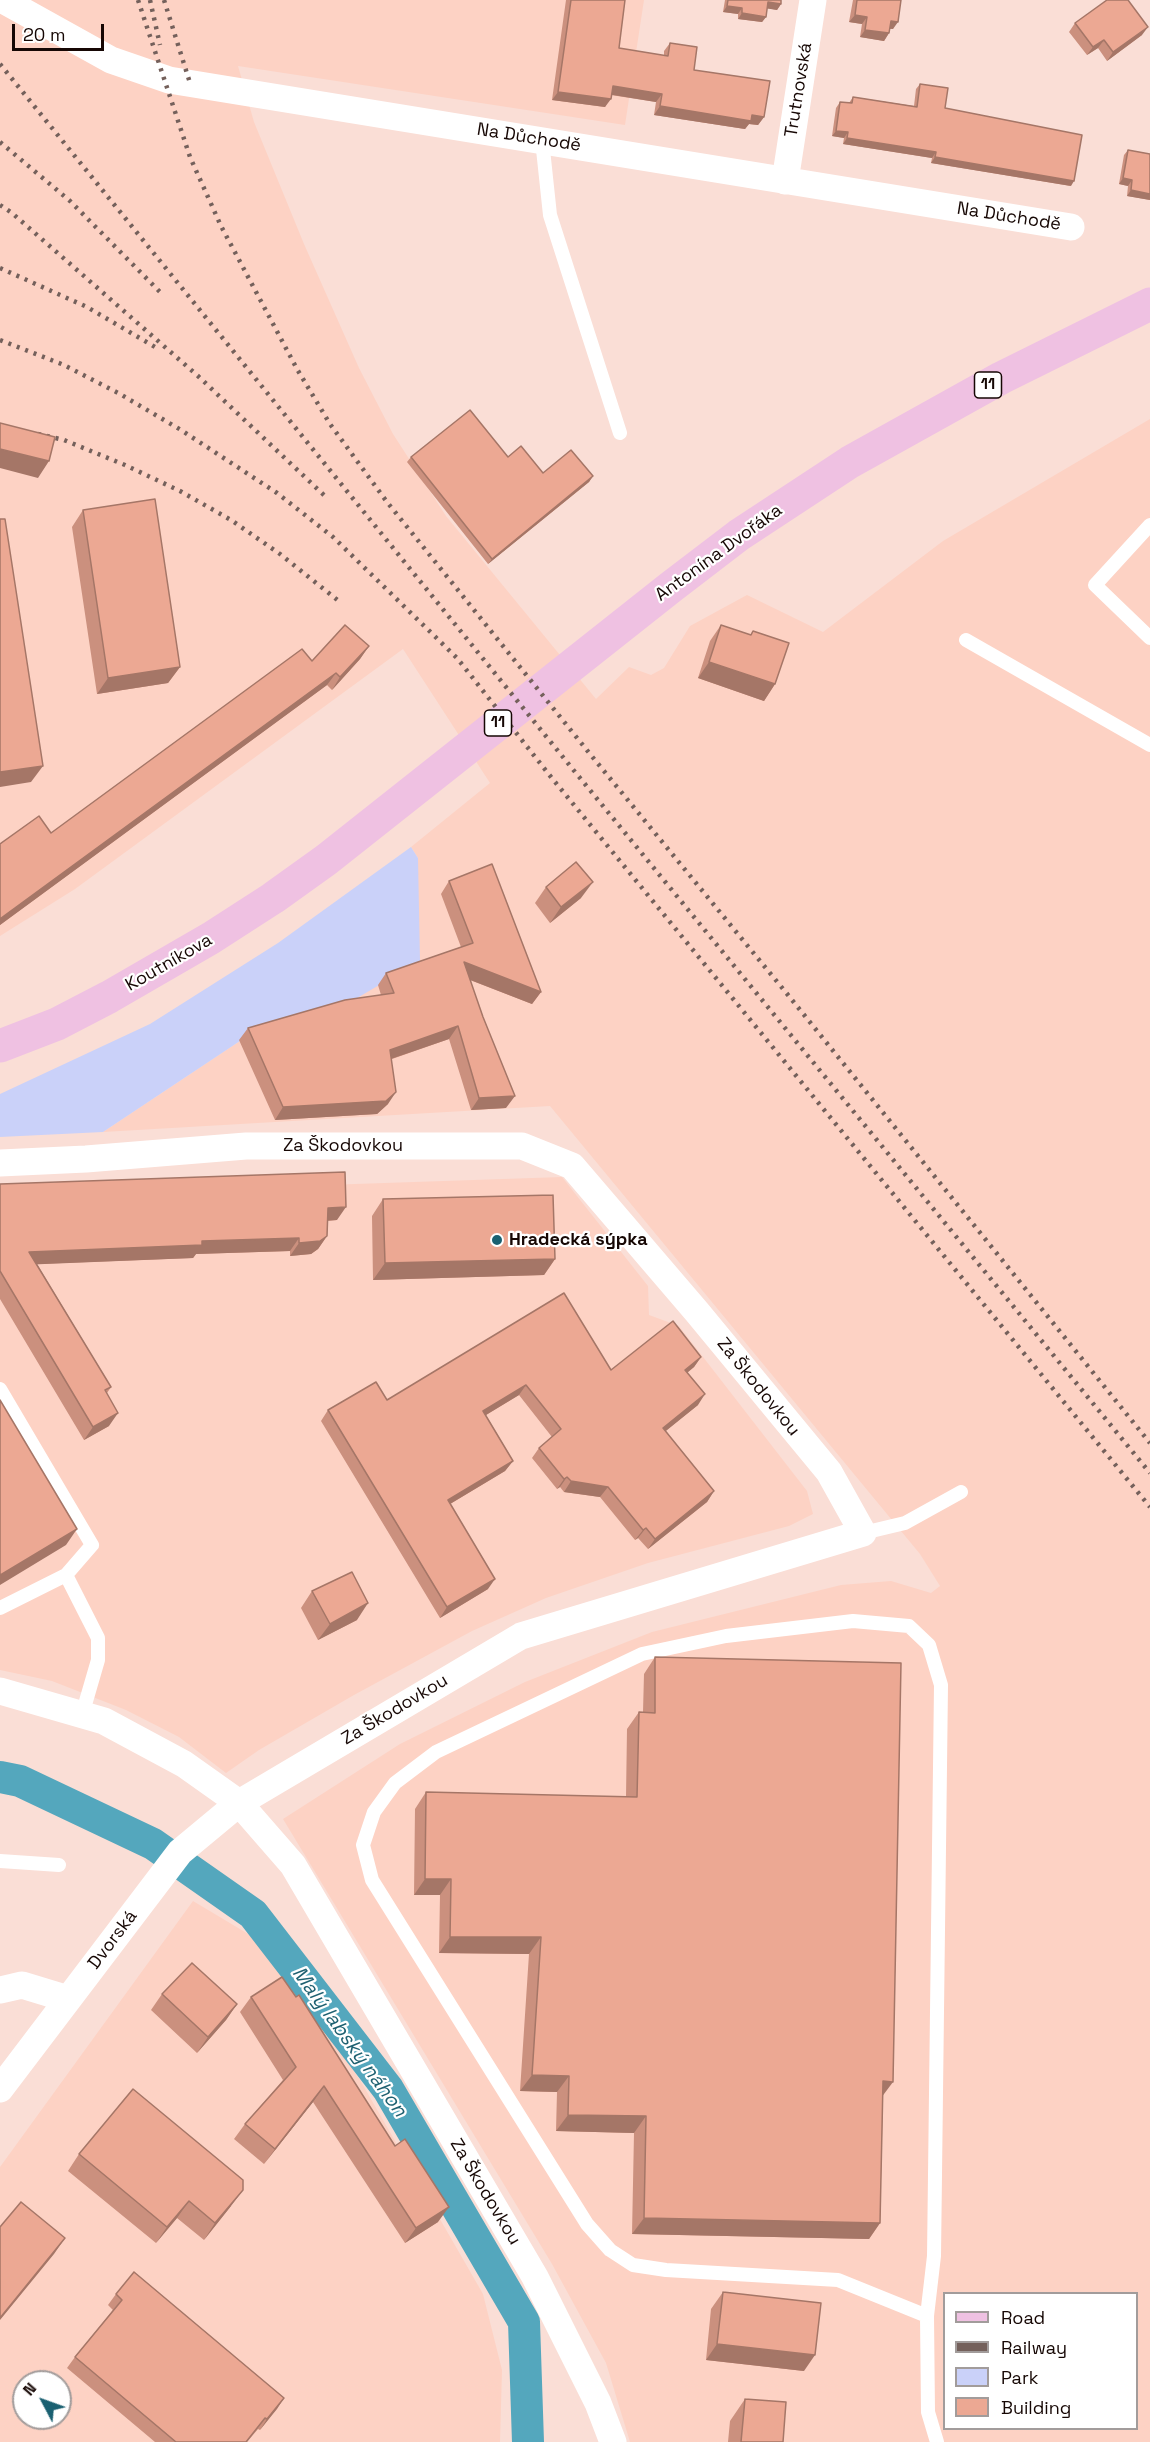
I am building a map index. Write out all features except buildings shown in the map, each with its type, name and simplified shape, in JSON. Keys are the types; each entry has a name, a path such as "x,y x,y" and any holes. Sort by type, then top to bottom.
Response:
{"main road":[{"name":"Antonína Dvořáka","path":"326,860 671,586 739,535 850,462 1001,378 1150,304"},
{"name":"Koutníkova","path":"0,1046 57,1023 137,982 211,938 326,860"}],"street":[{"name":"Trutnovská","path":"785,181 813,0"},
{"name":"Na Důchodě","path":"13,3 111,60 169,80 1071,227"},
{"name":"Za Škodovkou","path":"0,1163 87,1159 246,1146 522,1146 572,1166 697,1312 829,1472 863,1533 521,1636 239,1803"},
{"name":"Za Škodovkou","path":"0,1691 104,1721 184,1764 239,1803 293,1865 535,2277 597,2403 613,2442"},
{"name":"Dvorská","path":"0,2089 180,1852 239,1803"},
{"path":"0,1990 22,1985 68,1999"}],"lane":[{"path":"542,140 550,215 620,433"},
{"path":"1150,525 1095,585 1150,638"},
{"path":"966,640 1150,745"},
{"path":"0,1389 92,1545 66,1575 0,1608"},
{"path":"863,1533 905,1523 961,1492"},
{"path":"66,1575 98,1638 98,1660 82,1715"},
{"path":"927,2316 838,2280 655,2268 633,2265 610,2250 587,2224 372,1880 363,1845 374,1812 395,1783 436,1752 642,1654 726,1636 853,1621 909,1626 928,1646 941,1685 934,2256 927,2316 928,2412 937,2442"},
{"path":"0,1860 59,1865"}],"shaded area":[{"path":"0,0 644,0 625,125 238,66 254,122 304,244 359,368 393,434 446,516 596,699 629,667 651,675 664,668 690,626 747,595 823,632 943,541 1150,419 1150,2442 630,2442 606,2363 552,2264 283,1819 400,1744 525,1682 652,1632 841,1585 891,1581 931,1593 940,1586 920,1554 550,1106 103,1132 243,1039 418,858 411,847 490,783 403,649 75,889 0,936"},
{"path":"562,1177 648,1286 649,1315 679,1326 807,1491 813,1514 789,1526 648,1563 546,1598 472,1631 354,1695 259,1750 226,1773 179,1737 126,1710 52,1681 0,1670 0,1196"},
{"path":"193,1901 265,1944 360,2080 483,2294 502,2370 500,2442 0,2442 0,2167"}],"green space":[{"path":"411,847 418,858 420,961 330,1014 243,1039 103,1132 0,1137 0,1094 150,1024 278,943"}],"waterway":[{"name":"Malý labský náhon","path":"0,1777 20,1781 153,1844 253,1914 388,2089 524,2322 528,2442"}],"railway":[{"path":"138,0 190,157 221,226 297,369 330,424 387,502 1150,1443"},
{"path":"150,0 160,45"},
{"path":"164,0 190,83"},
{"path":"0,64 571,767 1150,1473"},
{"path":"0,142 70,201 162,294"},
{"path":"0,205 198,376 326,497"},
{"path":"0,268 87,307 155,347"},
{"path":"0,340 64,365 120,394 181,430 277,493 333,537 457,658 551,777 1150,1507"},
{"path":"38,434 64,440 180,491 231,520 280,554 340,602"}],"place":[{"name":"Hradecká sýpka","path":"497,1240"}]}
